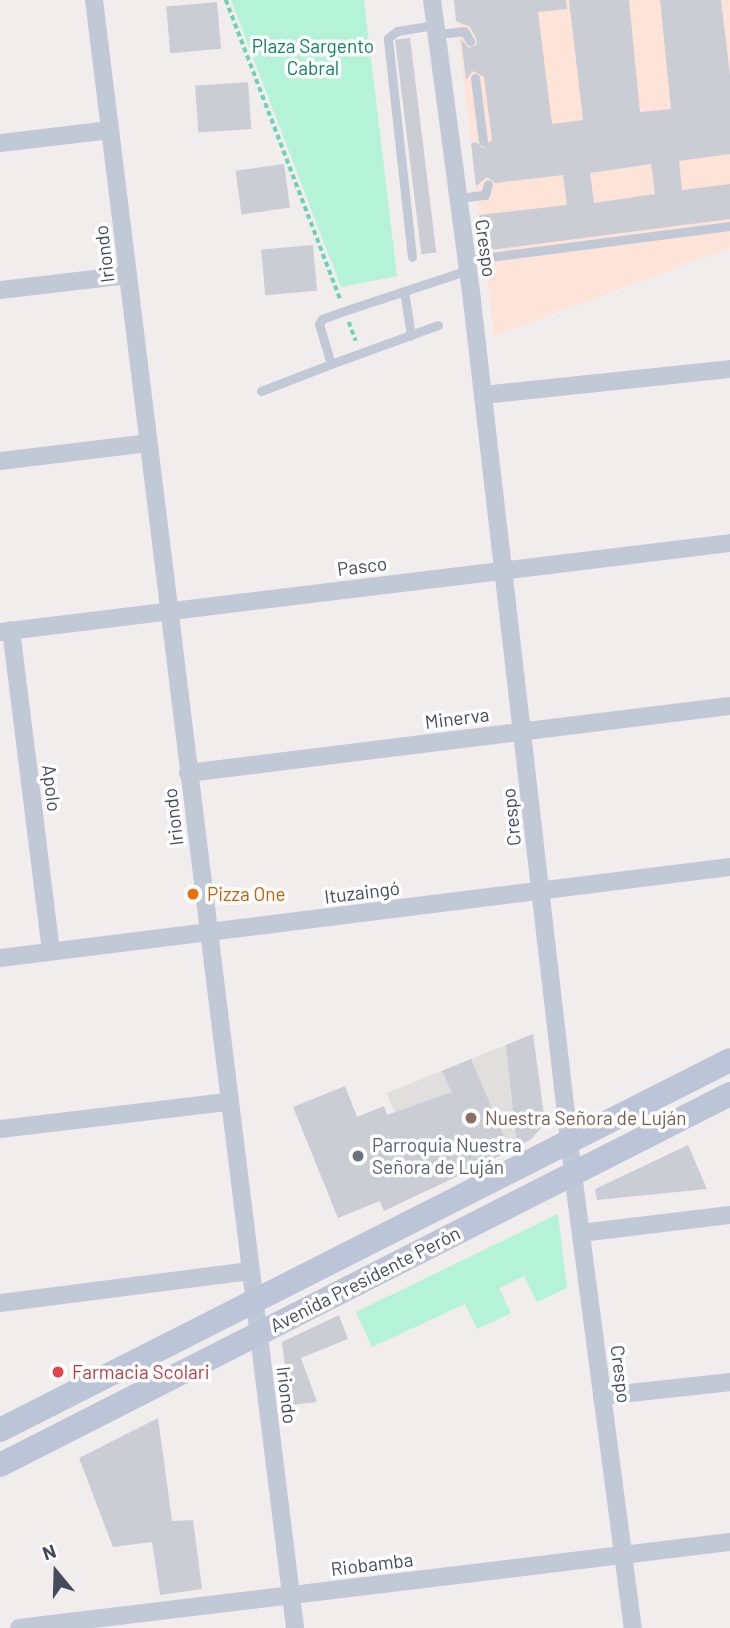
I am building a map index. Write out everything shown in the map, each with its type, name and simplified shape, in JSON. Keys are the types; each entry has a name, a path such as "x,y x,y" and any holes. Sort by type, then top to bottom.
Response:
{"main road":[{"name":"Avenida Presidente Perón","path":"0,1430 730,1060"},
{"name":"Avenida Presidente Perón","path":"0,1465 730,1094"}],"street":[{"name":"Iriondo","path":"94,0 295,1628"},
{"name":"Crespo","path":"432,0 483,395 573,1174 633,1628"},
{"path":"0,143 110,130"},
{"path":"0,290 128,275"},
{"path":"483,395 730,369"},
{"path":"0,461 148,443"},
{"name":"Pasco","path":"6,631 730,543"},
{"name":"Apolo","path":"6,631 51,952"},
{"name":"Minerva","path":"188,773 730,706"},
{"name":"Ituzaingó","path":"0,958 730,867"},
{"path":"0,1129 228,1102"},
{"path":"581,1233 730,1215"},
{"path":"0,1303 250,1271"},
{"path":"602,1396 730,1382"},
{"name":"Riobamba","path":"19,1628 730,1542"}],"lane":[{"path":"412,257 388,38 397,31 464,31 470,41"},
{"path":"475,78 483,141"},
{"path":"459,198 485,195 488,184"},
{"path":"331,364 319,324 322,319 404,291 467,265 730,226"},
{"path":"404,291 411,335"},
{"path":"261,391 438,325"}],"path":[{"path":"226,0 358,345"}],"shaded area":[{"path":"454,0 730,0 730,248 494,336"},
{"name":"Nuestra Señora de Luján","path":"533,1034 545,1124 530,1140 427,1191 387,1093"}],"green space":[{"name":"Plaza Sargento Cabral","path":"231,0 364,0 397,276 341,287"},
{"path":"558,1214 567,1288 537,1302 524,1276 499,1288 511,1313 477,1329 465,1304 372,1347 356,1312"}],"building":[{"path":"454,0 566,0 567,9 538,12 552,124 583,120 569,0 629,0 640,112 671,109 660,0 721,0 730,75 730,154 679,161 682,190 730,184 730,219 483,251 479,215 567,205 563,175 495,183 487,177 476,186 471,143 476,142 483,148 492,140 484,77 473,71 466,80 461,39 469,48 476,45 477,40 470,27 456,21","holes":["651,164 655,194 594,203 590,173"]},
{"path":"217,2 221,49 170,53 166,6"},
{"path":"410,38 436,252 421,254 395,40"},
{"path":"248,82 251,129 198,133 195,86"},
{"path":"284,164 290,208 242,214 235,171"},
{"path":"313,245 317,291 265,295 261,250"},
{"path":"533,1034 545,1124 530,1140 517,1147 506,1045"},
{"path":"471,1059 510,1151 384,1211 380,1201 338,1218 293,1107 345,1086 357,1117 384,1106 387,1115 452,1092 442,1071"},
{"path":"688,1145 707,1189 597,1200 595,1189"},
{"path":"339,1315 348,1339 301,1358 317,1402 290,1405 282,1342"},
{"path":"158,1418 172,1521 193,1520 202,1589 160,1595 152,1542 113,1547 79,1458"}],"place":[{"name":"Pizza One","path":"193,894"},
{"name":"Nuestra Señora de Luján","path":"471,1118"},
{"name":"Parroquia Nuestra Señora de Luján","path":"358,1156"},
{"name":"Farmacia Scolari","path":"58,1372"}]}
